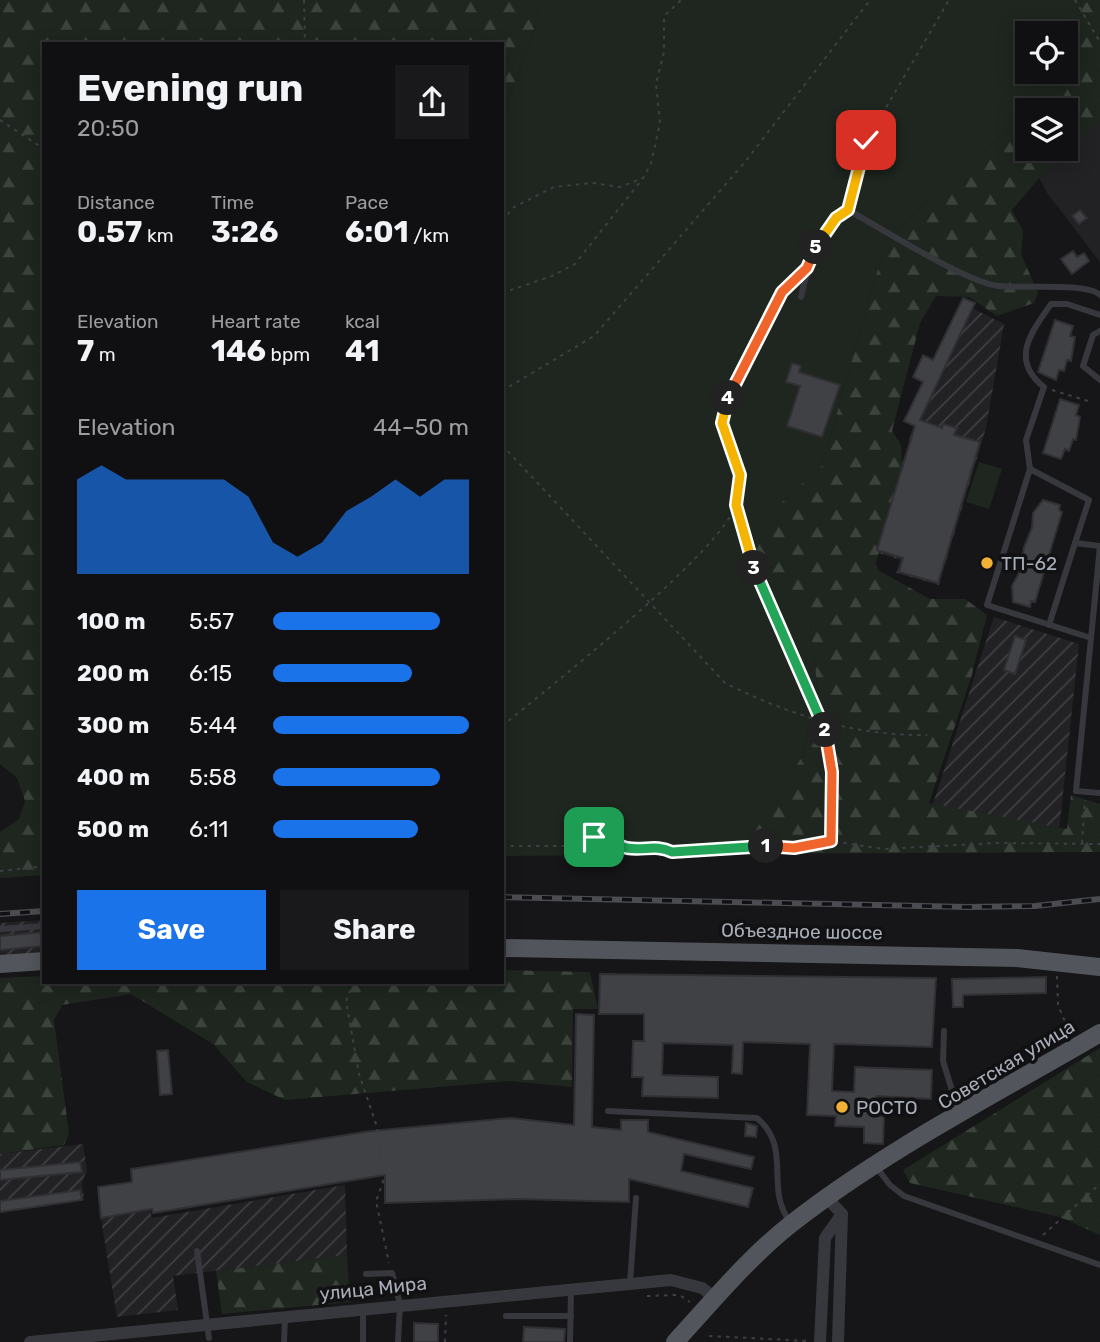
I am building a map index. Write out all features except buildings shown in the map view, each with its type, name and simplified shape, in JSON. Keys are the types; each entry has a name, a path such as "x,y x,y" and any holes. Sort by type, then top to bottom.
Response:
{"main road":[{"name":"Объездное шоссе","path":"504,948 678,949 1057,961 1100,967"},
{"path":"0,964 42,961"},
{"name":"Советская улица","path":"675,1342 757,1254 791,1224 876,1166 1100,1033"}],"street":[{"path":"827,1198 842,1214 838,1342"},
{"path":"820,1342 825,1238 842,1214"},
{"name":"улица Мира","path":"30,1342 400,1304 671,1280 702,1288 715,1298"}],"lane":[{"path":"801,297 807,268 815,249 836,218 848,210 963,272 995,286 1046,289 1073,286 1096,290 1100,295"},
{"path":"1091,638 987,605 1030,470 1027,440 1044,387 1029,375 1024,364 1031,333 1051,304 1067,304 1100,315"},
{"path":"1100,331 1093,335 1083,366 1100,380"},
{"path":"1030,470 1089,500 1049,625"},
{"path":"1075,543 1100,546 1076,791 1100,793"},
{"path":"0,929 42,926"},
{"path":"944,1031 943,1061 961,1115"},
{"path":"608,1111 757,1118 772,1134 778,1157 776,1196 791,1224"},
{"path":"876,1166 890,1185 904,1196 1100,1265"},
{"path":"630,1283 629,1255 636,1198"},
{"path":"197,1251 209,1338"},
{"path":"366,1274 392,1273 400,1304 398,1342"},
{"path":"570,1342 571,1289"},
{"path":"363,1308 363,1342"},
{"path":"284,1342 285,1316"},
{"path":"506,1316 571,1316"}],"path":[{"path":"304,0 305,42"},
{"path":"504,292 575,264 644,177 651,163 660,123 656,84 664,52 664,16 681,0"},
{"path":"504,390 594,336 745,162 870,0"},
{"path":"848,210 866,140 949,0"},
{"path":"1075,0 1100,42"},
{"path":"0,120 42,148"},
{"path":"504,219 514,207 554,187 592,183 621,187 644,177"},
{"path":"504,724 581,663 720,534 736,505 740,475 722,423 723,407 782,292 807,268"},
{"path":"1044,387 1091,402"},
{"path":"504,447 725,683 762,702 824,723 891,736 927,735"},
{"path":"736,505 750,559 824,723 832,772 831,841"},
{"path":"1082,845 1086,792"},
{"path":"504,846 569,846 594,837 607,837 629,848 659,845 672,852 706,852 757,846 794,848 831,841 883,849 995,843 1100,844"},
{"path":"0,871 42,866"},
{"path":"1057,961 1058,1005 1068,1029"},
{"path":"353,984 346,1001 359,1074 377,1127 383,1182 376,1201 392,1273"},
{"path":"1040,1238 1100,1184"},
{"path":"446,1311 447,1342"},
{"path":"709,1336 820,1342"}],"shaded area":[{"path":"1070,12 1076,21 1048,21"},
{"path":"1078,25 1100,59 1100,262 1047,193 1030,161 1078,161 1078,98 1015,98 1015,133 972,53 1015,35 1015,84 1078,84"},
{"path":"968,306 1004,324 986,428 939,585 896,573 900,560 875,552 920,404"},
{"path":"994,617 1079,644 1059,831 930,813"},
{"path":"42,920 42,952 0,956 0,923"},
{"path":"83,1144 87,1170 82,1182 84,1200 0,1213 0,1154"},
{"path":"345,1185 347,1255 173,1276 178,1310 117,1317 101,1219 150,1210 152,1218"}],"green space":[{"path":"0,0 539,0 534,31 504,112 504,42 42,42 42,875 0,878 0,832 19,819 25,801 17,778 0,764"},
{"path":"539,0 1082,0 1077,21 1015,21 1015,84 1061,84 1050,98 1015,98 1015,126 959,171 886,241 822,466 771,512 765,579 810,623 818,693 802,757 736,854 504,856 504,112 534,31"},
{"path":"1082,0 1100,0 1100,121 1078,141 1078,98 1049,98 1063,84 1078,84 1077,21"},
{"path":"1015,126 1015,161 1056,161 1012,210 1023,231 1021,254 1038,293 1034,303 997,316 969,297 936,296 920,323 892,431 901,445 902,470 876,563 878,570 930,599 965,599 987,615 971,678 929,803 1067,829 1071,795 1100,804 1100,852 736,854 802,757 818,693 810,623 765,579 753,552 771,512 822,466 886,241 959,171"},
{"path":"979,462 1002,469 989,509 966,502"},
{"path":"504,970 590,972 598,1009 573,1009 572,1087 509,1081 285,1100 247,1082 213,1044 131,994 62,1005 54,1020 69,1134 64,1145 0,1154 0,978 42,976 42,984 504,984"},
{"path":"1100,1048 1100,1235 1060,1217 910,1183 903,1170"},
{"path":"347,1255 350,1302 222,1314 216,1271"}],"railway":[{"path":"504,897 967,907 1035,906 1100,899"},
{"path":"0,914 42,911"}],"place":[{"name":"ТП-62","path":"987,563"},
{"name":"РОСТО","path":"842,1107"}],"route":[{"path":"594,837 607,837 629,848 659,845 672,852 718,851 757,846 794,848 831,841 832,772 824,723 750,559 736,505 740,475 722,423 723,407 782,292 796,282 836,218 848,210 866,140"}]}
